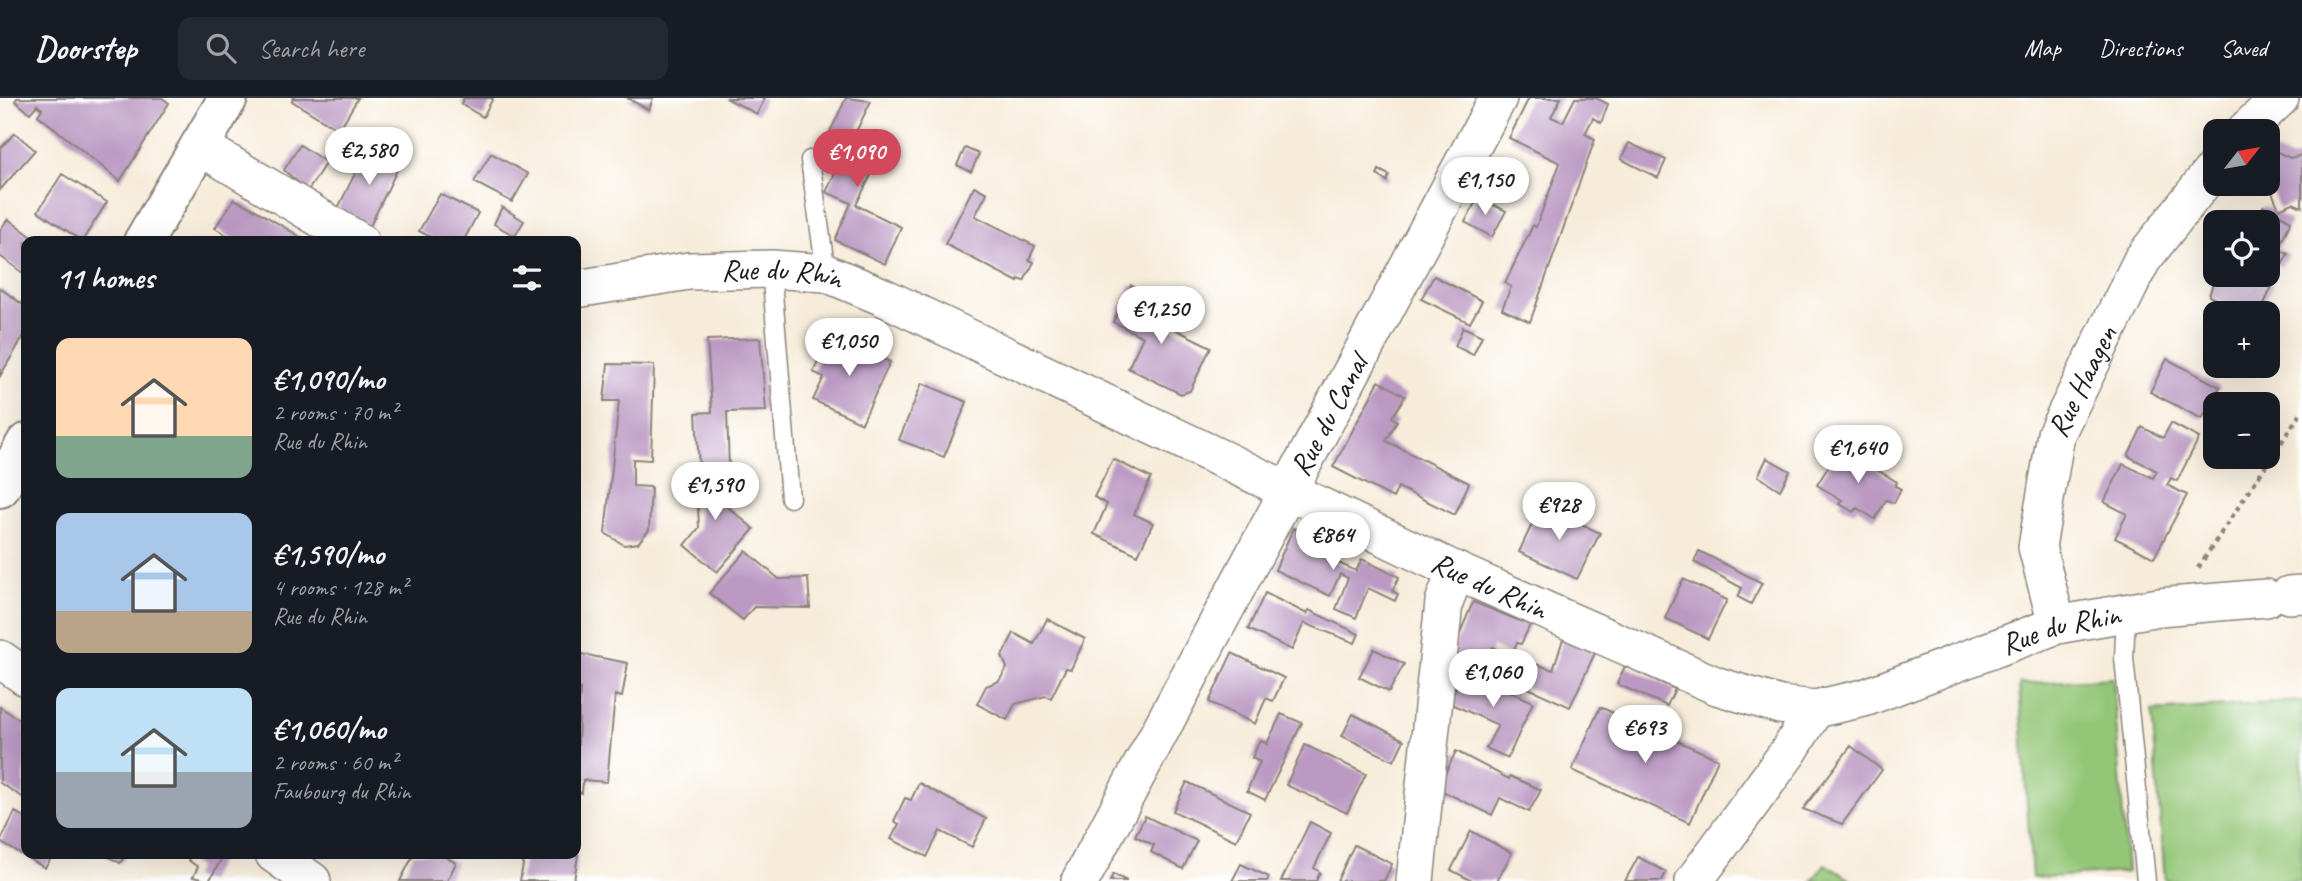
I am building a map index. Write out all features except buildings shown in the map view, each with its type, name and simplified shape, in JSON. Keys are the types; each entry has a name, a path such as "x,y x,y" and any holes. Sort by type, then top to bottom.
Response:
{"main road":[{"path":"147,236 228,98"},
{"path":"0,488 21,452"}],"street":[{"name":"Rue du Canal","path":"1080,881 1497,98"},
{"path":"2258,119 2280,98"},
{"path":"199,146 350,236"},
{"name":"Rue Haagen","path":"2057,625 2037,547 2056,434 2142,260 2203,183"},
{"name":"Rue du Rhin","path":"581,288 689,271 771,269 826,273 881,296 1455,571 1717,686 1780,705 1815,709 1864,698 2057,625 2126,612 2286,596"},
{"path":"1415,881 1444,601 1455,571"},
{"path":"0,659 21,674"},
{"path":"1694,881 1789,751 1815,709"},
{"path":"281,859 312,881"}],"lane":[{"path":"810,160 826,273"},
{"path":"771,269 790,498"},
{"path":"2126,612 2124,658 2146,881"}],"path":[{"path":"2187,605 2199,566 2302,411"}],"green space":[{"path":"2113,678 2127,872 2032,878 2019,684"},
{"path":"2302,701 2302,881 2165,881 2152,711"},
{"path":"1825,864 1853,881 1812,881"}]}
